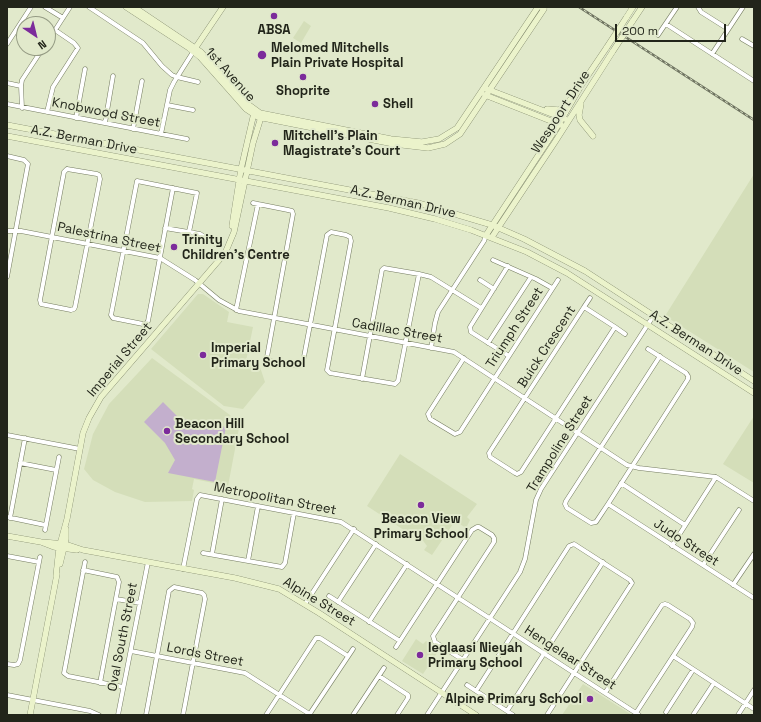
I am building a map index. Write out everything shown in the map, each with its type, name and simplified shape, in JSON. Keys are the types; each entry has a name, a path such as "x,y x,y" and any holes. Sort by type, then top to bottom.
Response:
{"main road":[{"name":"1st Avenue","path":"129,7 195,50 246,109 254,113 261,116 347,136 412,147 428,148 451,142 460,134 541,8"},
{"path":"195,50 222,7"},
{"name":"Wespoort Drive","path":"489,236 492,226 633,7"},
{"name":"Wespoort Drive","path":"489,236 498,228 642,7"},
{"path":"533,107 559,110 566,105 582,84"},
{"path":"486,92 533,107 569,121"},
{"path":"486,92 565,126"},
{"name":"1st Avenue","path":"261,116 394,139 427,142 446,136 457,128 486,92"},
{"path":"581,102 579,114 580,120 593,136"},
{"path":"242,180 241,169 254,113"},
{"path":"242,180 248,170 261,116"},
{"name":"A.Z. Berman Drive","path":"7,125 418,203 498,228 524,239 571,263 754,380"},
{"name":"A.Z. Berman Drive","path":"7,136 420,215 489,236 531,254 567,273 754,394"},
{"path":"446,136 451,142"},
{"name":"Imperial Street","path":"30,715 85,427 97,403 226,251 232,236 231,232 242,180"},
{"name":"Alpine Street","path":"7,536 272,586 305,604 476,715"}],"street":[{"path":"7,44 31,7"},
{"path":"45,7 63,18"},
{"path":"56,28 70,7"},
{"path":"89,7 143,43 162,66 177,77 198,82"},
{"path":"658,35 676,7"},
{"path":"698,7 700,11 728,29"},
{"path":"712,54 743,7"},
{"path":"666,24 754,81"},
{"path":"47,112 53,87 78,48 74,42 56,31"},
{"path":"742,39 754,46"},
{"path":"161,134 170,90 195,50"},
{"path":"22,108 22,80 38,56"},
{"path":"76,118 85,69"},
{"path":"105,123 113,76"},
{"path":"132,128 142,81"},
{"path":"7,83 21,86"},
{"name":"Knobwood Street","path":"7,104 187,139"},
{"path":"167,105 193,110"},
{"path":"7,156 27,161 28,164 7,277"},
{"path":"68,169 99,175 100,179 88,244 75,307 71,310 41,304 40,300 65,170 68,169"},
{"path":"173,188 148,321 146,324 143,324 116,319 111,315 137,181 173,188 197,193 189,232"},
{"path":"253,203 292,211 293,214 267,358 270,361 296,366 300,366 303,362 327,235 331,232 346,234 350,237 351,241 333,329 327,370 330,373 393,385 397,383 419,274"},
{"path":"236,310 258,204"},
{"path":"165,228 202,235 217,245"},
{"name":"Palestrina Street","path":"7,231 16,230 160,258 199,284"},
{"path":"431,348 436,318 484,241 489,236"},
{"name":"Triumph Street","path":"493,260 552,288"},
{"path":"508,266 481,308 470,329 471,332 509,356"},
{"path":"362,379 383,268 385,267 419,274 434,279 481,308"},
{"path":"488,343 530,277"},
{"path":"480,280 494,289"},
{"name":"Triumph Street","path":"464,358 429,412 428,416 430,419 454,434 460,432 558,280"},
{"name":"Cadillac Street","path":"199,284 219,300 236,310 454,352 578,433"},
{"path":"584,308 590,298"},
{"name":"Buick Crescent","path":"556,418 521,472 517,474 514,473 490,458 489,454 584,308 625,334"},
{"name":"Trampoline Street","path":"427,715 522,568 526,559 538,495 654,315"},
{"path":"556,418 615,327"},
{"path":"648,349 660,356 686,373 688,379 596,522 591,523 567,508 565,504 660,356"},
{"path":"578,433 632,466 716,477 754,501"},
{"path":"7,435 80,449"},
{"path":"25,438 9,518 46,525"},
{"path":"45,530 59,457"},
{"path":"20,464 56,470"},
{"path":"672,546 716,477"},
{"path":"621,483 685,525"},
{"name":"Metropolitan Street","path":"183,569 197,498 202,495 341,522 490,618"},
{"path":"212,554 222,499"},
{"name":"Judo Street","path":"608,504 754,598"},
{"path":"248,560 258,506"},
{"path":"703,565 739,510"},
{"path":"202,553 248,560 279,567 283,565 294,513"},
{"path":"396,647 474,528 479,527 492,535 494,542 433,636 435,642 463,660"},
{"path":"305,604 354,530"},
{"path":"338,602 376,544"},
{"path":"476,691 571,544 577,545 630,580 632,583 547,715"},
{"path":"734,585 754,554"},
{"path":"7,556 39,562"},
{"path":"7,664 18,664 20,660 40,557"},
{"path":"85,562 64,672 68,676 123,687"},
{"name":"Oval South Street","path":"118,715 148,562"},
{"path":"507,711 602,562"},
{"path":"369,622 406,564"},
{"path":"83,570 117,577 119,582 100,683"},
{"path":"146,715 169,591 174,587 202,593 205,599 183,715"},
{"path":"329,596 400,641"},
{"path":"116,599 140,603"},
{"path":"605,693 662,605 668,604 690,619 693,623 638,714"},
{"name":"Hengelaar Street","path":"490,618 638,714"},
{"path":"266,715 316,638 320,638 348,656"},
{"path":"310,715 353,649"},
{"name":"Lords Street","path":"131,651 245,673 310,715"},
{"path":"673,656 754,709"},
{"path":"353,715 384,668"},
{"path":"666,712 693,670"},
{"path":"379,676 408,695 408,698 397,715"},
{"path":"693,715 714,683"},
{"path":"467,685 513,715"},
{"path":"738,715 754,690"},
{"path":"7,695 90,711 99,715"}],"shaded area":[{"path":"304,21 311,26 301,43 293,38"},
{"path":"754,174 754,372 665,316"},
{"name":"Imperial Primary School","path":"198,294 203,294 229,312 227,322 253,327 246,361 259,364 265,382 243,409 224,406 151,349"},
{"name":"Beacon Hill Secondary School","path":"152,358 230,415 239,428 228,486 194,479 192,501 145,502 115,492 93,480 84,469 93,434 109,404"},
{"path":"163,402 179,418 226,427 215,482 168,473 175,460 165,443 144,422"},
{"path":"754,416 754,483 723,464"},
{"name":"Beacon View Primary School","path":"400,454 477,504 467,517 470,520 466,528 455,521 432,555 424,550 427,546 415,530 410,534 367,506"},
{"name":"Ieglaasi Nieyah Primary School","path":"416,639 423,644 426,641 439,650 423,674 402,661"},
{"name":"Alpine Primary School","path":"583,684 632,715 562,715"}],"railway":[{"path":"579,7 754,120"}],"place":[{"name":"ABSA","path":"274,16"},
{"name":"Melomed Mitchells Plain Private Hospital","path":"262,55"},
{"name":"Shoprite","path":"303,77"},
{"name":"Shell","path":"375,104"},
{"name":"Mitchell's Plain Magistrate's Court","path":"275,143"},
{"name":"Trinity Children's Centre","path":"174,247"},
{"name":"Imperial Primary School","path":"203,355"},
{"name":"Beacon Hill Secondary School","path":"167,431"},
{"name":"Beacon View Primary School","path":"421,505"},
{"name":"Ieglaasi Nieyah Primary School","path":"420,655"},
{"name":"Alpine Primary School","path":"590,699"}]}
